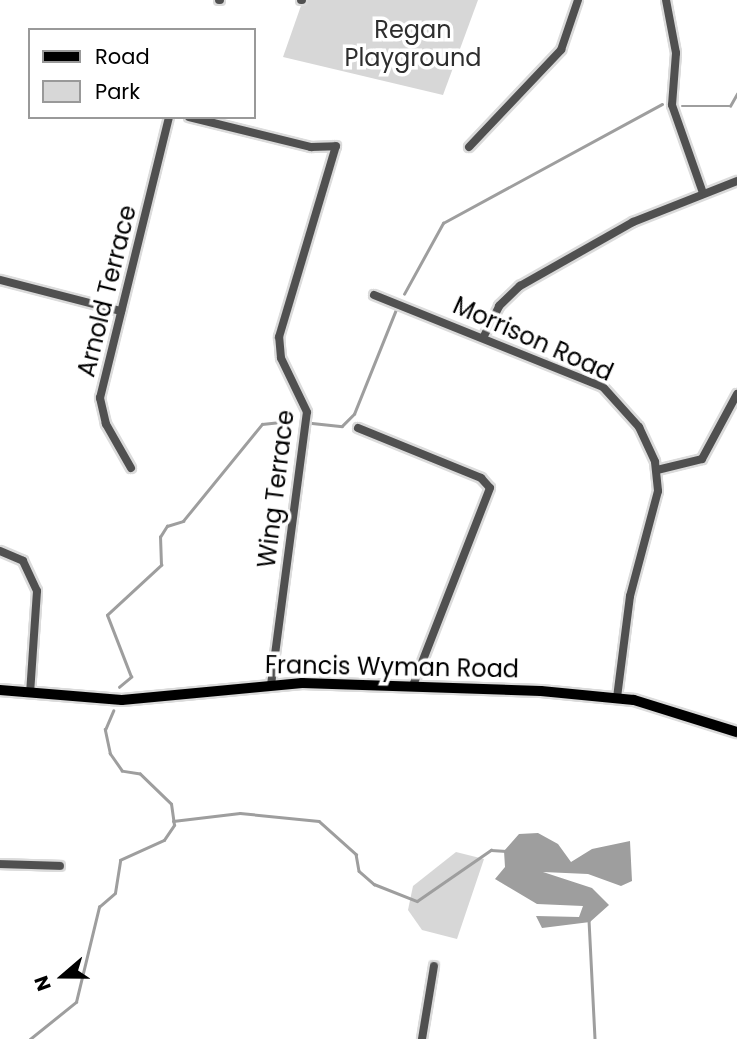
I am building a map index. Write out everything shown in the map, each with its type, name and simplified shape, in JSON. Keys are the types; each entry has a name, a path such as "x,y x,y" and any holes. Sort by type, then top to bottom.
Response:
{"main road":[{"name":"Francis Wyman Road","path":"0,690 129,700 271,685 413,686 617,697 737,732"}],"street":[{"path":"469,147 555,59 578,0"},
{"path":"666,0 676,53 672,105 703,193"},
{"name":"Arnold Terrace","path":"131,468 100,406 169,119"},
{"name":"Wing Terrace","path":"197,119 311,147 336,146 279,337 281,358 307,412 271,685"},
{"path":"484,336 499,306 520,286 617,230 737,181"},
{"path":"0,280 121,311"},
{"name":"Morrison Road","path":"374,295 484,336 608,390 634,419 657,470 653,514 626,618 617,697"},
{"path":"657,470 702,459 737,394"},
{"path":"358,428 481,478 490,488 413,686"},
{"path":"0,551 23,561 37,591 30,693"},
{"path":"0,864 60,866"},
{"path":"422,1039 434,966"}],"green space":[{"name":"Regan Playground","path":"303,0 478,0 443,95 283,57"},
{"path":"456,852 484,859 457,939 422,930 408,910 413,886"}],"shaded area":[{"path":"538,833 558,844 571,862 592,849 630,841 632,881 621,886 588,874 543,872 592,888 609,905 590,922 542,928 536,916 579,917 583,906 537,904 495,879 505,867 504,851 519,834"}],"waterway":[{"path":"682,106 730,106 737,94"},
{"path":"404,294 443,223 662,104"},
{"path":"312,423 342,426 354,414 397,307"},
{"path":"119,687 131,677 107,615 161,565 160,537 167,526 183,521 262,424 292,421"},
{"path":"30,1039 76,1002 99,907 115,893 120,860 164,840 174,825 171,804 140,774 122,771 110,754 105,730 113,711"},
{"path":"173,821 240,813 319,821 356,854 359,871 374,884 417,901 491,850 506,851"},
{"path":"589,920 595,1039"}]}
